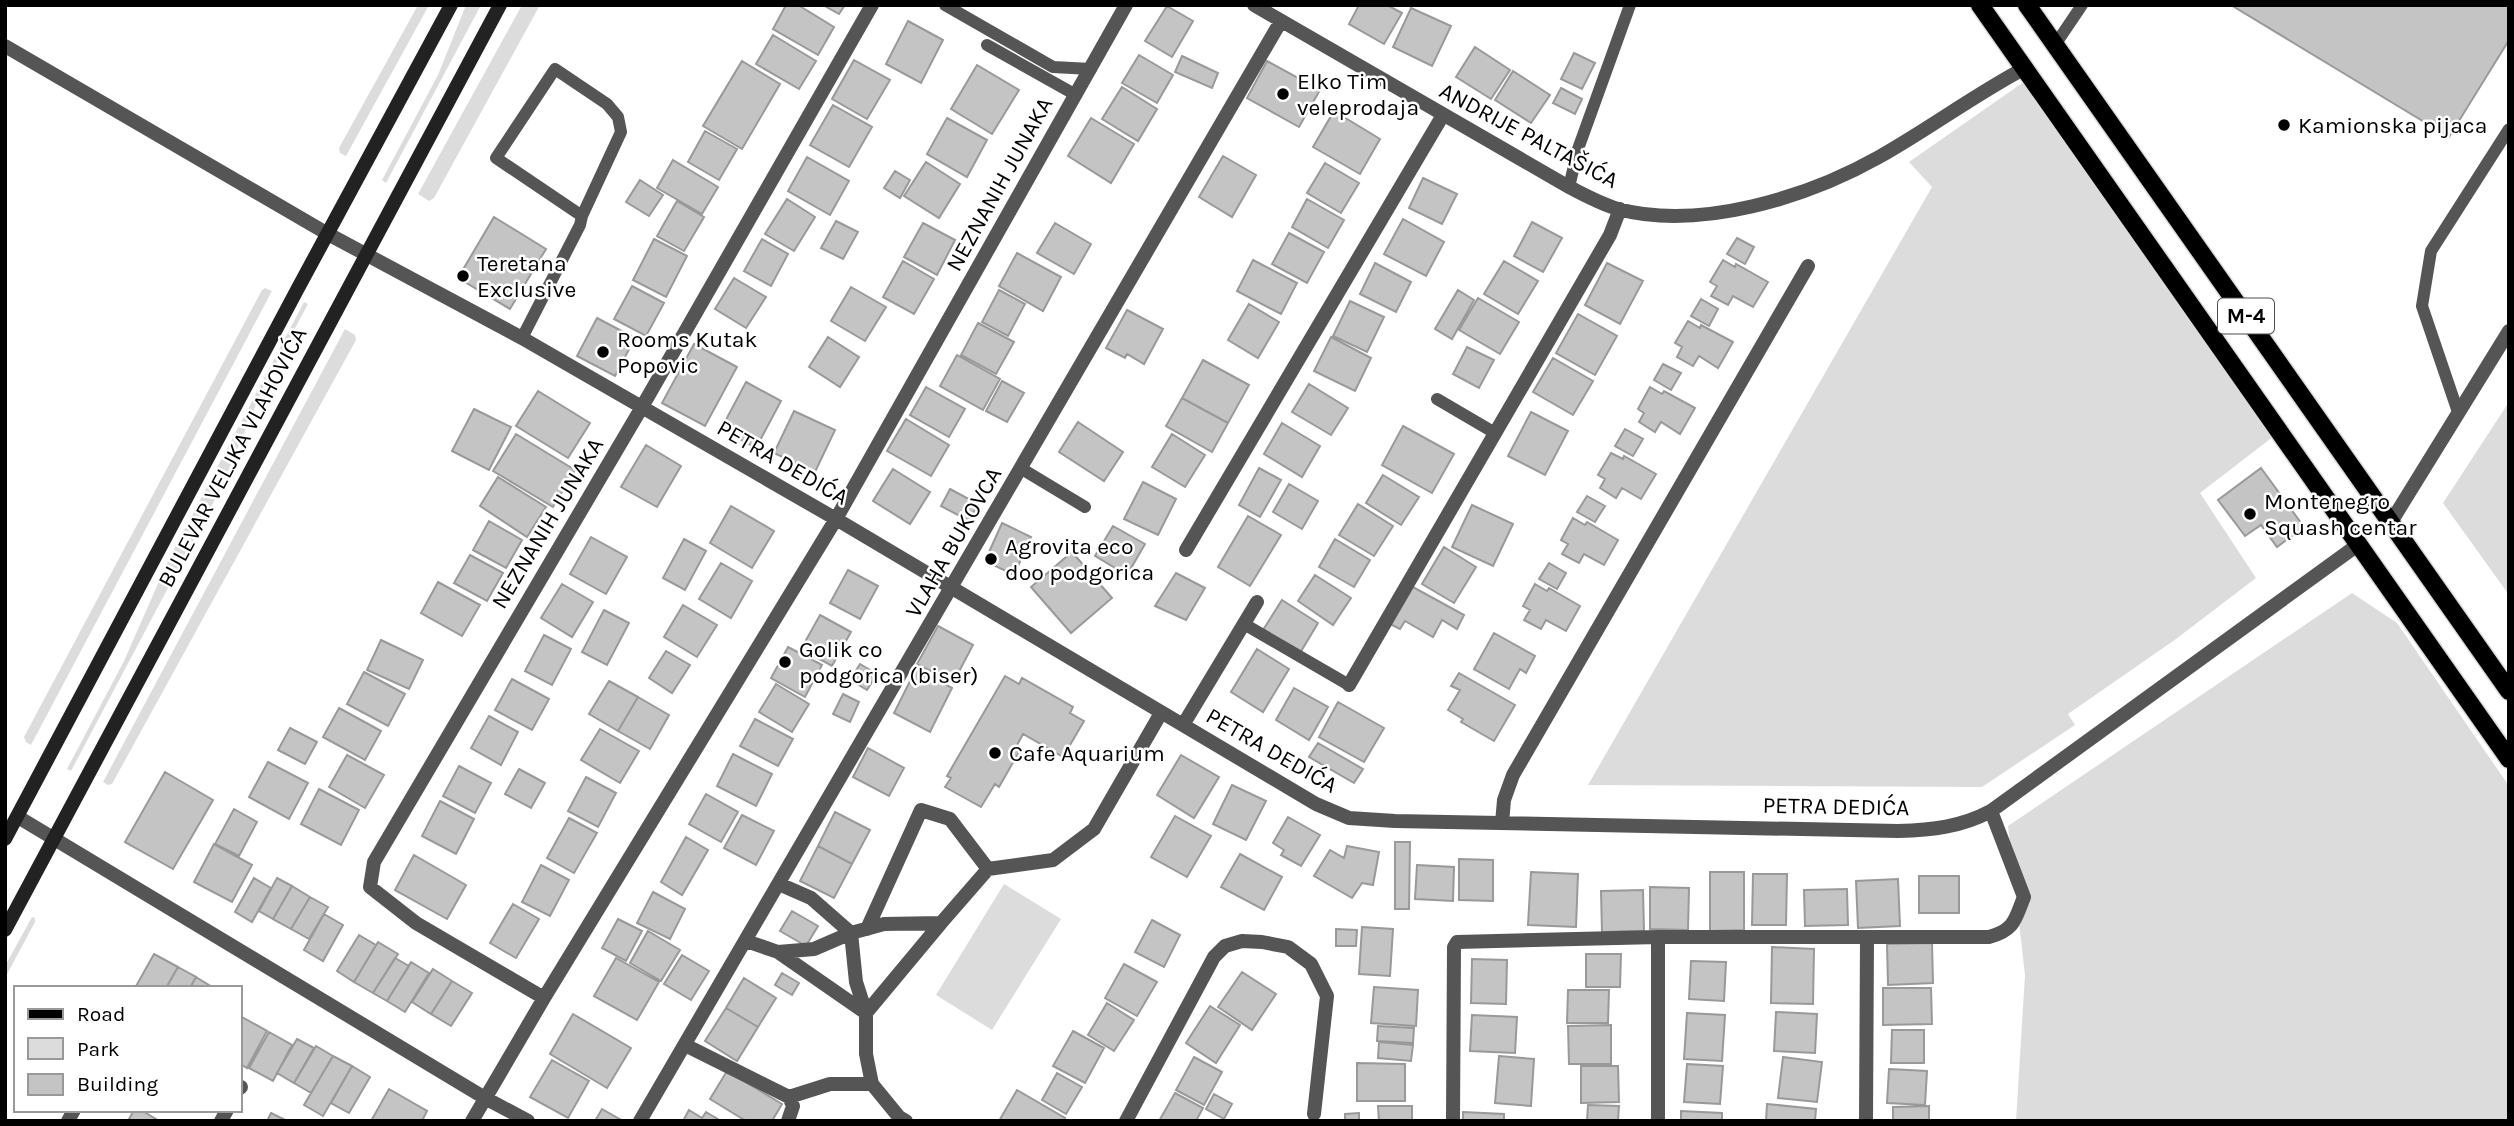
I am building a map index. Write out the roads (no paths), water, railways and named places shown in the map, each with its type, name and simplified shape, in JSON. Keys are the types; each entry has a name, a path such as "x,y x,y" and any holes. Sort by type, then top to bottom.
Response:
{"main road":[{"name":"BULEVAR VELJKA VLAHOVIĆA","path":"5,839 451,5"},
{"name":"BULEVAR VELJKA VLAHOVIĆA","path":"5,930 500,5"},
{"name":"M-4","path":"1980,5 2506,754"},
{"name":"M-4","path":"2027,5 2509,691"}],"street":[{"name":"NEZNANIH JUNAKA","path":"544,998 416,923 370,887 374,862 642,407 872,5"},
{"name":"NEZNANIH JUNAKA","path":"472,1121 836,519 1126,5"},
{"name":"ANDRIJE PALTAŠIĆA","path":"1254,5 1569,187 1620,209 1661,216 1699,214 1744,207 1812,188 1882,156 1990,87 2025,68"},
{"name":"VLAHA BUKOVCA","path":"640,1121 1282,21"},
{"name":"PETRA DEDIĆA","path":"5,46 365,255 522,338 953,587 1316,804 1349,818 1898,831 1952,826 1991,811 2359,544"},
{"path":"1186,550 1443,115"},
{"path":"1349,685 1610,235 1620,209"},
{"path":"1502,823 1504,800 1513,775 1808,265"},
{"path":"2391,522 2509,331"},
{"path":"1183,725 1257,602"},
{"path":"866,1013 988,869 1054,860 1094,829 1161,713"},
{"path":"867,929 921,810 950,819 988,869"},
{"path":"1453,1121 1454,947 1457,942 1658,937 1989,937 2002,934 2013,926 2024,897 1991,811"},
{"path":"18,817 485,1098 528,1121"},
{"path":"779,884 811,898 851,933 856,982 866,1013 866,1054 872,1084 906,1121"},
{"path":"778,951 814,949 851,933 884,924 941,923"},
{"path":"1658,937 1658,1121"},
{"path":"1866,1121 1867,938"},
{"path":"746,940 778,951 866,1013"},
{"path":"1126,1121 1214,957 1225,946 1242,941 1288,947 1311,964 1327,996 1314,1114"},
{"path":"685,1045 789,1097 793,1106 788,1121"},
{"path":"789,1097 830,1084 872,1084"}],"lane":[{"path":"945,5 1053,67 1091,69"},
{"path":"1569,187 1578,149 1630,5"},
{"path":"2055,45 2082,5"},
{"path":"987,45 1076,95"},
{"path":"522,338 580,225 621,132 618,117 607,104 555,69 496,158 582,216"},
{"path":"2458,412 2422,306 2431,251 2509,129"},
{"path":"1437,399 1495,433"},
{"path":"1022,469 1085,507"},
{"path":"1244,624 1349,685"}],"place":[{"name":"Elko Tim veleprodaja","path":"1283,94"},
{"name":"Kamionska pijaca","path":"2284,125"},
{"name":"Teretana Exclusive","path":"463,276"},
{"name":"Rooms Kutak Popovic","path":"603,352"},
{"name":"Montenegro Squash centar","path":"2250,514"},
{"name":"Agrovita eco doo podgorica","path":"991,559"},
{"name":"Golik co podgorica (biser)","path":"785,662"},
{"name":"Cafe Aquarium","path":"995,753"}]}
